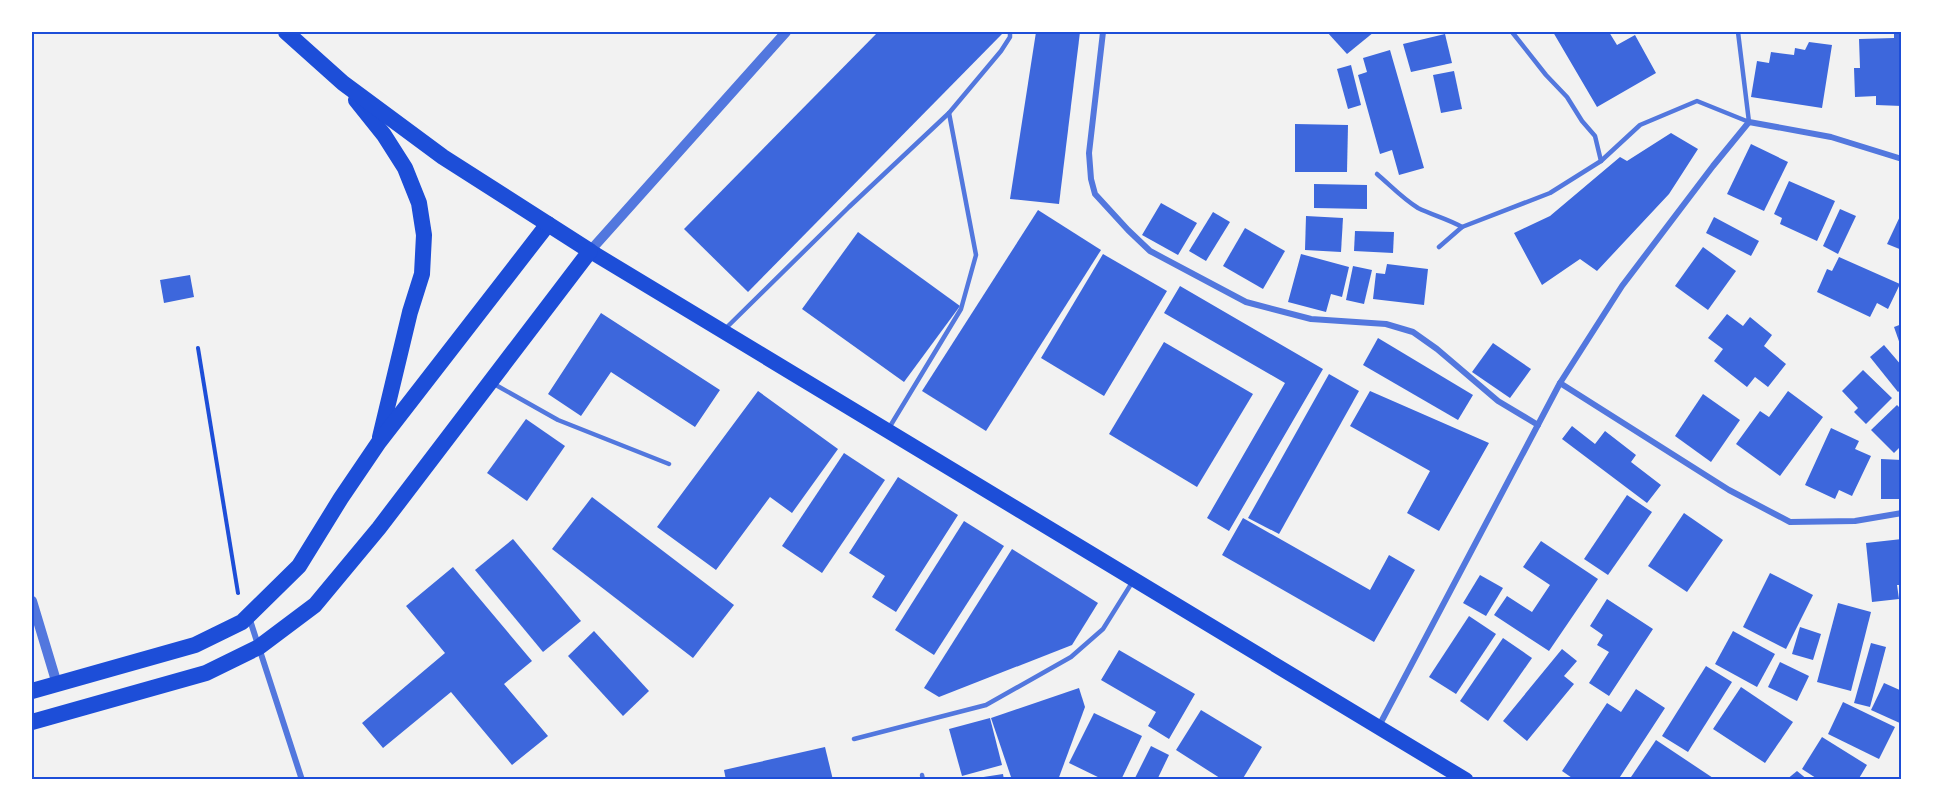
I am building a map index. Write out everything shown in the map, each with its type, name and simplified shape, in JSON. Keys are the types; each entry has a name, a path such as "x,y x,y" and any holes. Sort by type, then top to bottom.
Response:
{"highway":[{"path":"32,723 206,673 260,647 315,605 379,528 590,251 443,157 343,83 286,32"},
{"path":"343,83 384,135 405,168 419,203 424,235 422,274 410,312 379,442"},
{"path":"32,691 195,645 246,619 299,566 379,442 548,224"}],"main road":[{"path":"590,251 1466,780"}],"street":[{"path":"590,251 786,32"},
{"path":"1103,32 1089,153 1091,179 1095,194 1150,251 1246,302 1311,319 1386,324 1413,332 1437,349 1498,401 1538,425"},
{"path":"1379,727 1560,383 1622,286 1749,122 1831,137 1902,159"},
{"path":"1560,383 1729,490 1790,522 1855,521 1902,513"},
{"path":"32,601 57,684"},
{"path":"246,619 260,647 302,780"}],"lane":[{"path":"723,331 857,199 950,113 1001,51 1010,37 1010,32"},
{"path":"1512,32 1546,75 1567,97 1582,121 1595,136 1601,160"},
{"path":"1438,247 1462,227 1551,193 1601,160 1640,125 1697,101 1749,122 1738,32"},
{"path":"888,430 961,309 976,255 950,113"},
{"path":"1377,174 1418,208 1444,217 1462,227"},
{"path":"489,382 558,420 669,464"},
{"path":"854,739 986,705 1071,657 1103,629 1134,579"}],"path":[{"path":"198,348 246,619"}],"building":[{"path":"878,32 1003,33 748,292 684,229"},
{"path":"1036,32 1080,32 1059,204 1010,199"},
{"path":"1327,32 1374,32 1347,54"},
{"path":"1553,32 1609,32 1617,45 1635,35 1656,73 1597,107"},
{"path":"1894,32 1902,32 1902,106 1876,105 1876,96 1855,97 1854,68 1860,68 1859,39 1894,38"},
{"path":"1445,34 1452,63 1411,72 1403,44"},
{"path":"1809,42 1832,45 1822,108 1751,97 1757,61 1769,63 1771,52 1794,55 1795,48 1805,50"},
{"path":"1390,50 1424,168 1399,175 1392,150 1380,154 1358,75 1367,72 1363,58"},
{"path":"1351,65 1361,105 1348,109 1337,69"},
{"path":"1454,71 1462,109 1441,113 1433,75"},
{"path":"1295,124 1348,125 1347,172 1295,172"},
{"path":"1671,133 1698,149 1669,194 1597,271 1580,259 1542,285 1514,233 1550,216 1620,157 1627,161"},
{"path":"1751,144 1788,162 1764,211 1727,194"},
{"path":"1789,181 1835,201 1817,241 1780,224 1782,218 1774,214"},
{"path":"1314,184 1367,185 1367,209 1314,208"},
{"path":"1161,203 1197,223 1178,255 1142,235"},
{"path":"1840,209 1856,216 1838,254 1823,246"},
{"path":"1038,210 1101,250 986,431 922,391"},
{"path":"1213,212 1230,222 1206,261 1189,251"},
{"path":"1902,212 1902,250 1887,244"},
{"path":"1306,216 1343,218 1341,252 1305,250"},
{"path":"1714,217 1759,241 1751,256 1706,233"},
{"path":"1245,228 1285,251 1263,289 1223,266"},
{"path":"1355,231 1394,232 1393,253 1354,251"},
{"path":"858,232 960,306 904,382 802,309"},
{"path":"1703,247 1736,271 1708,310 1675,286"},
{"path":"1103,254 1167,291 1104,396 1041,358"},
{"path":"1301,254 1349,267 1342,297 1331,294 1326,312 1288,302"},
{"path":"1839,257 1900,284 1888,309 1877,303 1870,317 1817,292 1827,269 1832,271"},
{"path":"1387,264 1428,269 1424,305 1373,299 1376,273 1385,274"},
{"path":"1353,266 1372,270 1364,304 1346,300"},
{"path":"190,275 194,297 164,303 160,280"},
{"path":"1180,286 1323,369 1229,531 1207,518 1285,383 1164,313"},
{"path":"601,313 720,390 695,427 611,372 581,416 548,394"},
{"path":"1727,314 1743,326 1750,317 1772,335 1764,346 1786,364 1768,387 1755,377 1747,387 1714,361 1723,349 1708,338"},
{"path":"1902,324 1902,347 1901,347 1894,327"},
{"path":"1378,338 1473,395 1458,420 1363,365"},
{"path":"1164,342 1253,394 1197,487 1109,434"},
{"path":"1493,343 1531,369 1510,398 1472,372"},
{"path":"1884,345 1902,366 1902,389 1898,392 1870,357"},
{"path":"1863,370 1892,398 1866,424 1854,412 1858,408 1842,391"},
{"path":"1329,374 1359,391 1279,534 1248,518"},
{"path":"758,391 838,449 792,513 770,497 716,570 657,527"},
{"path":"1370,391 1489,443 1439,531 1407,513 1430,471 1350,426"},
{"path":"1788,391 1823,417 1780,476 1736,444 1760,411 1769,417"},
{"path":"1703,394 1740,420 1711,462 1675,436"},
{"path":"1897,405 1902,410 1902,445 1894,453 1871,430"},
{"path":"526,419 565,446 527,501 487,473"},
{"path":"1572,426 1595,444 1605,431 1636,455 1631,462 1661,485 1647,503 1562,439"},
{"path":"1831,428 1859,441 1855,449 1871,456 1852,496 1839,490 1835,499 1805,485"},
{"path":"844,453 885,480 822,573 782,546"},
{"path":"1881,459 1902,460 1902,499 1881,499"},
{"path":"898,477 958,515 896,612 872,597 885,576 849,553"},
{"path":"1627,495 1652,512 1608,575 1584,559"},
{"path":"592,497 734,605 693,658 552,549"},
{"path":"1684,513 1723,540 1687,592 1648,566"},
{"path":"1243,518 1370,590 1389,555 1415,570 1374,642 1222,555"},
{"path":"964,521 1004,546 934,655 895,630"},
{"path":"513,539 581,621 543,652 475,570"},
{"path":"1902,539 1902,585 1897,585 1899,599 1872,602 1866,543"},
{"path":"1541,541 1598,579 1549,651 1494,615 1507,596 1532,612 1550,585 1523,567"},
{"path":"1012,549 1098,603 1072,645 939,697 924,688"},
{"path":"453,567 532,661 504,684 548,736 512,765 451,692 383,748 362,723 445,653 406,606"},
{"path":"1770,573 1813,595 1786,649 1743,627"},
{"path":"1480,575 1503,588 1486,616 1463,603"},
{"path":"1607,599 1653,629 1609,696 1589,683 1609,652 1597,645 1603,635 1590,626"},
{"path":"1838,603 1871,612 1851,691 1817,682"},
{"path":"1469,616 1496,634 1456,694 1429,677"},
{"path":"1800,627 1821,634 1813,660 1792,654"},
{"path":"594,631 649,691 623,716 568,656"},
{"path":"1733,631 1775,654 1757,687 1715,664"},
{"path":"1503,638 1532,658 1488,721 1460,701"},
{"path":"1871,643 1886,647 1870,707 1854,703"},
{"path":"1562,649 1577,661 1564,676 1574,684 1527,741 1503,721"},
{"path":"1119,650 1195,694 1169,739 1148,726 1156,712 1101,680"},
{"path":"1780,662 1809,676 1797,701 1768,687"},
{"path":"1706,666 1732,682 1688,752 1662,736"},
{"path":"1884,683 1902,691 1902,724 1871,710"},
{"path":"1741,687 1793,722 1765,763 1713,729"},
{"path":"1079,688 1085,707 1058,780 1012,780 991,718"},
{"path":"1636,689 1665,708 1618,780 1575,780 1562,771 1607,703 1621,712"},
{"path":"1843,702 1895,727 1879,759 1828,734"},
{"path":"1201,710 1262,747 1242,780 1223,780 1176,750"},
{"path":"1094,713 1142,736 1121,780 1104,780 1069,763"},
{"path":"990,718 1002,765 962,776 949,729"},
{"path":"1822,737 1867,765 1858,780 1819,780 1802,769"},
{"path":"1656,740 1716,780 1629,780"},
{"path":"1151,746 1169,755 1157,780 1134,780"},
{"path":"825,747 833,780 726,780 724,770"},
{"path":"1797,771 1808,780 1786,780"},
{"path":"1003,774 1004,780 977,780 977,778"}]}
